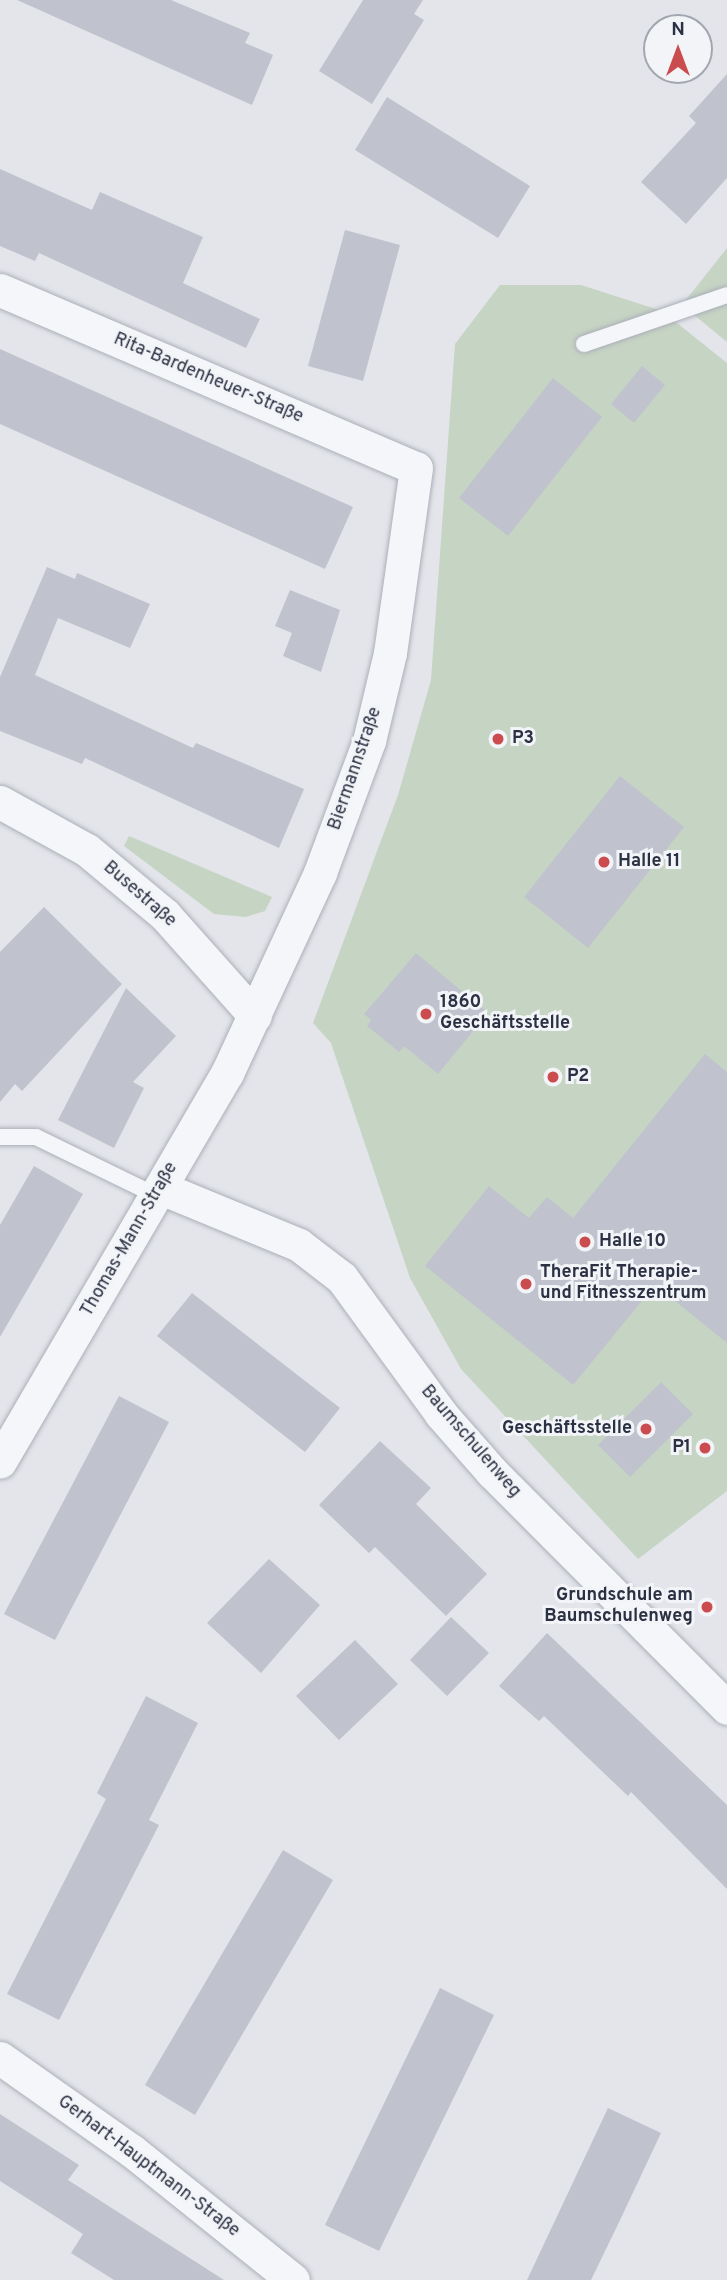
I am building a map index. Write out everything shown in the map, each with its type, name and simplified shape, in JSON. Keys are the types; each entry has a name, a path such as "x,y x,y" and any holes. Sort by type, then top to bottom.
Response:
{"street":[{"name":"Rita-Bardenheuer-Straße","path":"0,290 416,468"},
{"name":"Biermannstraße","path":"255,1016 320,873 369,741 390,653 416,468"},
{"name":"Busestraße","path":"0,802 88,850 165,915 255,1016"},
{"name":"Thomas-Mann-Straße","path":"0,1461 159,1192 255,1016"},
{"name":"Baumschulenweg","path":"159,1192 299,1245 342,1278 441,1414 492,1472 727,1708"},
{"name":"Gerhart-Hauptmann-Straße","path":"0,2058 132,2151 293,2280"}],"lane":[{"path":"584,344 727,295"},
{"path":"0,1137 36,1137 159,1192"}],"green space":[{"path":"727,248 727,342 682,305"},
{"path":"500,285 581,285 662,311 727,363 727,1491 638,1559 461,1369 410,1278 331,1043 313,1023 398,795 431,680 455,344"},
{"path":"129,836 272,897 265,911 246,917 214,914 124,846"}],"building":[{"path":"17,0 171,0 250,33 245,43 273,55 252,105"},
{"path":"363,0 423,0 414,14 424,20 372,104 319,71"},
{"path":"727,74 727,178 686,224 641,182 696,123 689,116"},
{"path":"387,97 530,186 498,238 355,150"},
{"path":"0,169 92,210 100,192 203,237 183,283 260,319 246,348 39,253 35,261 0,246"},
{"path":"345,230 400,245 363,381 308,366"},
{"path":"0,349 353,507 325,569 0,424"},
{"path":"642,366 665,385 634,423 611,404"},
{"path":"553,378 602,417 508,536 459,498"},
{"path":"47,567 75,579 77,573 150,604 130,648 58,618 35,675 193,748 196,743 304,789 279,848 85,758 82,764 0,731 0,677"},
{"path":"290,590 340,610 321,672 283,656 292,633 275,626"},
{"name":"Halle 11","path":"620,776 684,827 588,948 524,897"},
{"path":"44,907 122,984 22,1091 15,1084 0,1102 0,952"},
{"name":"1860 Geschäftsstelle","path":"416,953 488,1013 438,1074 404,1046 399,1052 367,1026 371,1020 364,1014"},
{"path":"126,988 176,1036 133,1082 144,1088 114,1148 58,1120"},
{"name":"Halle 10","path":"705,1054 727,1072 727,1343 655,1285 573,1385 425,1266 489,1186 529,1218 547,1197 573,1218"},
{"path":"34,1166 83,1194 0,1337 0,1225"},
{"path":"192,1293 340,1408 305,1452 157,1336"},
{"name":"Geschäftsstelle","path":"661,1382 693,1414 630,1477 598,1445"},
{"path":"119,1396 169,1422 55,1640 4,1614"},
{"path":"380,1441 431,1488 416,1504 487,1574 446,1616 375,1547 369,1553 319,1505"},
{"path":"269,1559 320,1605 261,1673 207,1623"},
{"path":"451,1617 489,1653 447,1696 410,1660"},
{"path":"547,1633 727,1805 727,1889 631,1792 628,1796 544,1716 539,1721 499,1686"},
{"path":"355,1640 398,1684 339,1740 296,1696"},
{"path":"146,1696 198,1723 149,1820 159,1825 59,2020 7,1994 106,1799 97,1793"},
{"path":"283,1850 333,1880 195,2115 145,2085"},
{"path":"440,1988 494,2015 379,2251 325,2225"},
{"path":"608,2108 661,2133 622,2216 591,2280 527,2280"},
{"path":"0,2114 79,2165 68,2180 224,2280 114,2280 71,2253 83,2234 0,2181"}],"place":[{"name":"P3","path":"498,739"},
{"name":"Halle 11","path":"604,862"},
{"name":"1860 Geschäftsstelle","path":"426,1014"},
{"name":"P2","path":"553,1077"},
{"name":"Halle 10","path":"585,1242"},
{"name":"TheraFit Therapie- und Fitnesszentrum","path":"526,1284"},
{"name":"Geschäftsstelle","path":"646,1429"},
{"name":"P1","path":"705,1448"},
{"name":"Grundschule am Baumschulenweg","path":"707,1607"}]}
